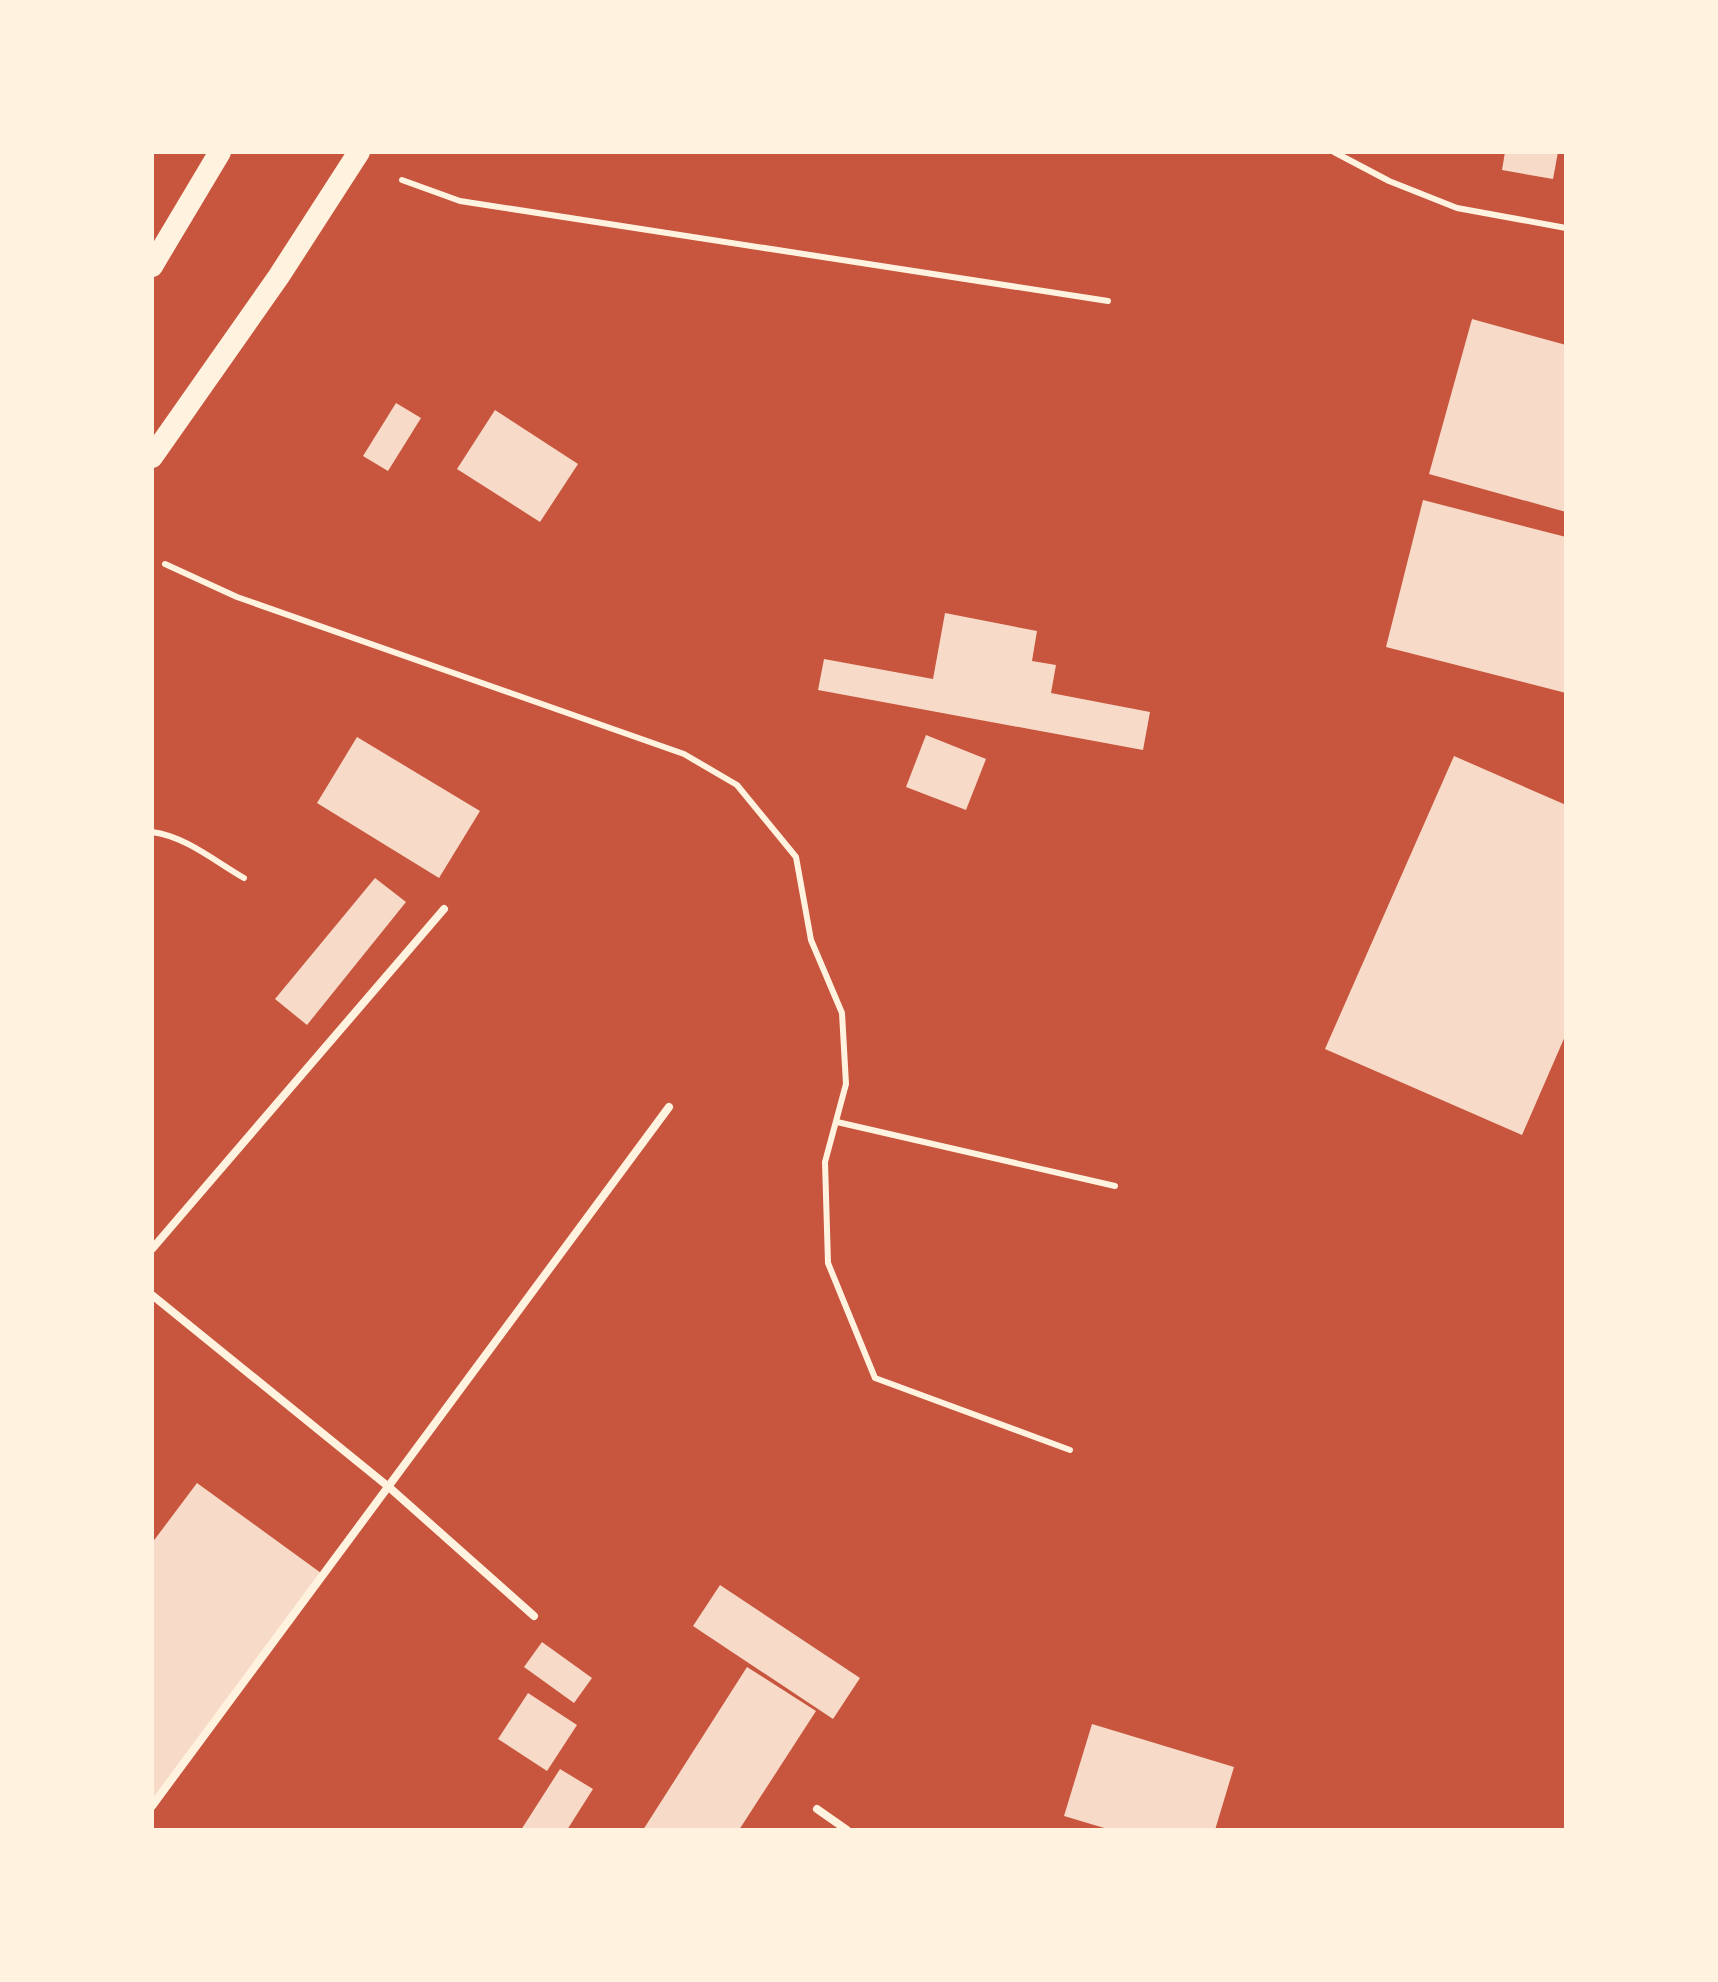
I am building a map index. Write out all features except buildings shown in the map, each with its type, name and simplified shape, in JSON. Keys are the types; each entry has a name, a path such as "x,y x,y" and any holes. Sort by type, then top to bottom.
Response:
{"highway":[{"path":"152,266 220,152"},
{"path":"152,457 279,276 359,152"}],"street":[{"path":"152,1249 444,909"},
{"path":"152,1806 669,1107"},
{"path":"152,1295 390,1488 534,1616"},
{"path":"817,1809 847,1830"}],"lane":[{"path":"1334,152 1389,181 1457,208 1566,228"},
{"path":"402,180 460,201 1108,301"},
{"path":"165,564 237,597 684,754 737,785 796,857 811,940 842,1013 846,1084 825,1162 828,1263 875,1378 1070,1450"},
{"path":"152,832 178,840 244,878"},
{"path":"837,1122 1115,1186"}]}
